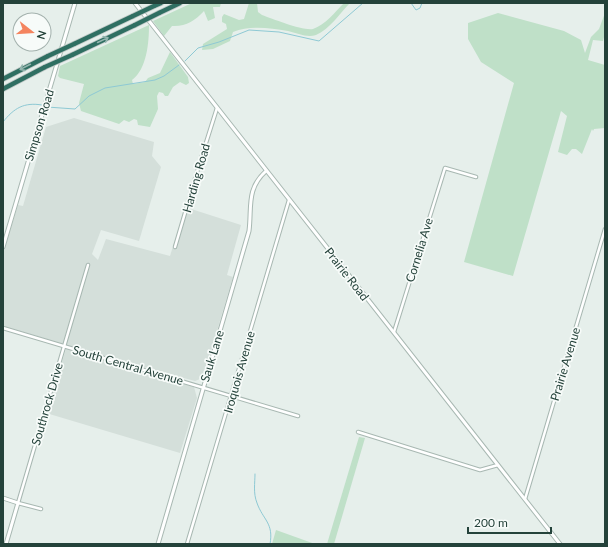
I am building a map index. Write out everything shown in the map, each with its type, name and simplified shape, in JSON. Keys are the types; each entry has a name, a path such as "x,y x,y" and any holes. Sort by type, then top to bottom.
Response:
{"highway":[{"path":"3,79 48,56 161,3"},
{"path":"3,89 45,67 180,3"}],"street":[{"name":"Simpson Road","path":"3,247 75,3"},
{"name":"Prairie Road","path":"135,3 560,544"},
{"name":"Harding Road","path":"175,247 200,162 218,108"},
{"name":"Cornelia Ave","path":"394,332 445,168 476,177"},
{"name":"Sauk Lane","path":"158,544 202,386 249,231 252,190 256,182 266,171"},
{"name":"Iroquois Avenue","path":"187,544 289,200"},
{"name":"Prairie Avenue","path":"524,499 605,229"},
{"name":"Southrock Drive","path":"6,544 88,265"},
{"name":"South Central Avenue","path":"3,328 202,386 298,416"},
{"path":"358,432 480,470 498,465"},
{"path":"3,498 41,509"}],"shaded area":[{"path":"74,118 154,142 152,156 161,167 139,241 101,230 92,254 98,260 106,239 170,256 185,207 241,225 227,275 233,277 205,371 200,379 195,381 128,363 3,326 3,254 18,205 23,206 46,127"},
{"path":"66,349 194,387 197,398 180,453 46,413"}],"green space":[{"path":"192,3 221,3 220,7 213,7 215,18 208,21 204,11 190,23 172,26 164,36 153,21"},
{"path":"249,3 257,3 258,12 262,15 302,28 313,29 322,25 344,3 350,3 330,25 321,33 313,36 267,28 247,28 233,32 230,41 213,49 202,50 203,44 227,29 226,24 222,22 222,17 224,14 239,20 244,19"},
{"path":"498,13 564,31 581,40 585,53 591,37 599,29 605,13 605,33 603,41 593,40 588,60 605,65 605,128 594,129 593,131 592,129 582,154 576,149 572,149 567,155 558,152 567,116 561,111 513,276 464,262 514,83 481,62 468,39 468,23"},
{"path":"149,25 146,55 141,69 132,80 133,84 145,82 148,78 160,73 170,52 188,77 189,83 186,85 180,82 173,87 168,96 165,96 163,93 159,92 157,96 158,109 150,127 138,125 137,120 134,119 129,122 124,120 119,124 81,111 79,103 84,84 60,78 58,76 60,66"},
{"path":"359,437 365,438 334,544 327,544"},
{"path":"276,530 315,544 272,544"}],"waterway":[{"path":"185,61 198,48 219,42 249,30 279,32 319,41 363,3"},
{"path":"411,3 416,10 420,8 422,3"},
{"path":"449,3 454,3"},
{"path":"47,107 75,109 89,96 105,88 155,80 164,76 179,65"},
{"path":"3,122 11,113 20,107 30,104 42,105"},
{"path":"255,474 256,499 259,509 269,526 271,537 270,544"}]}
